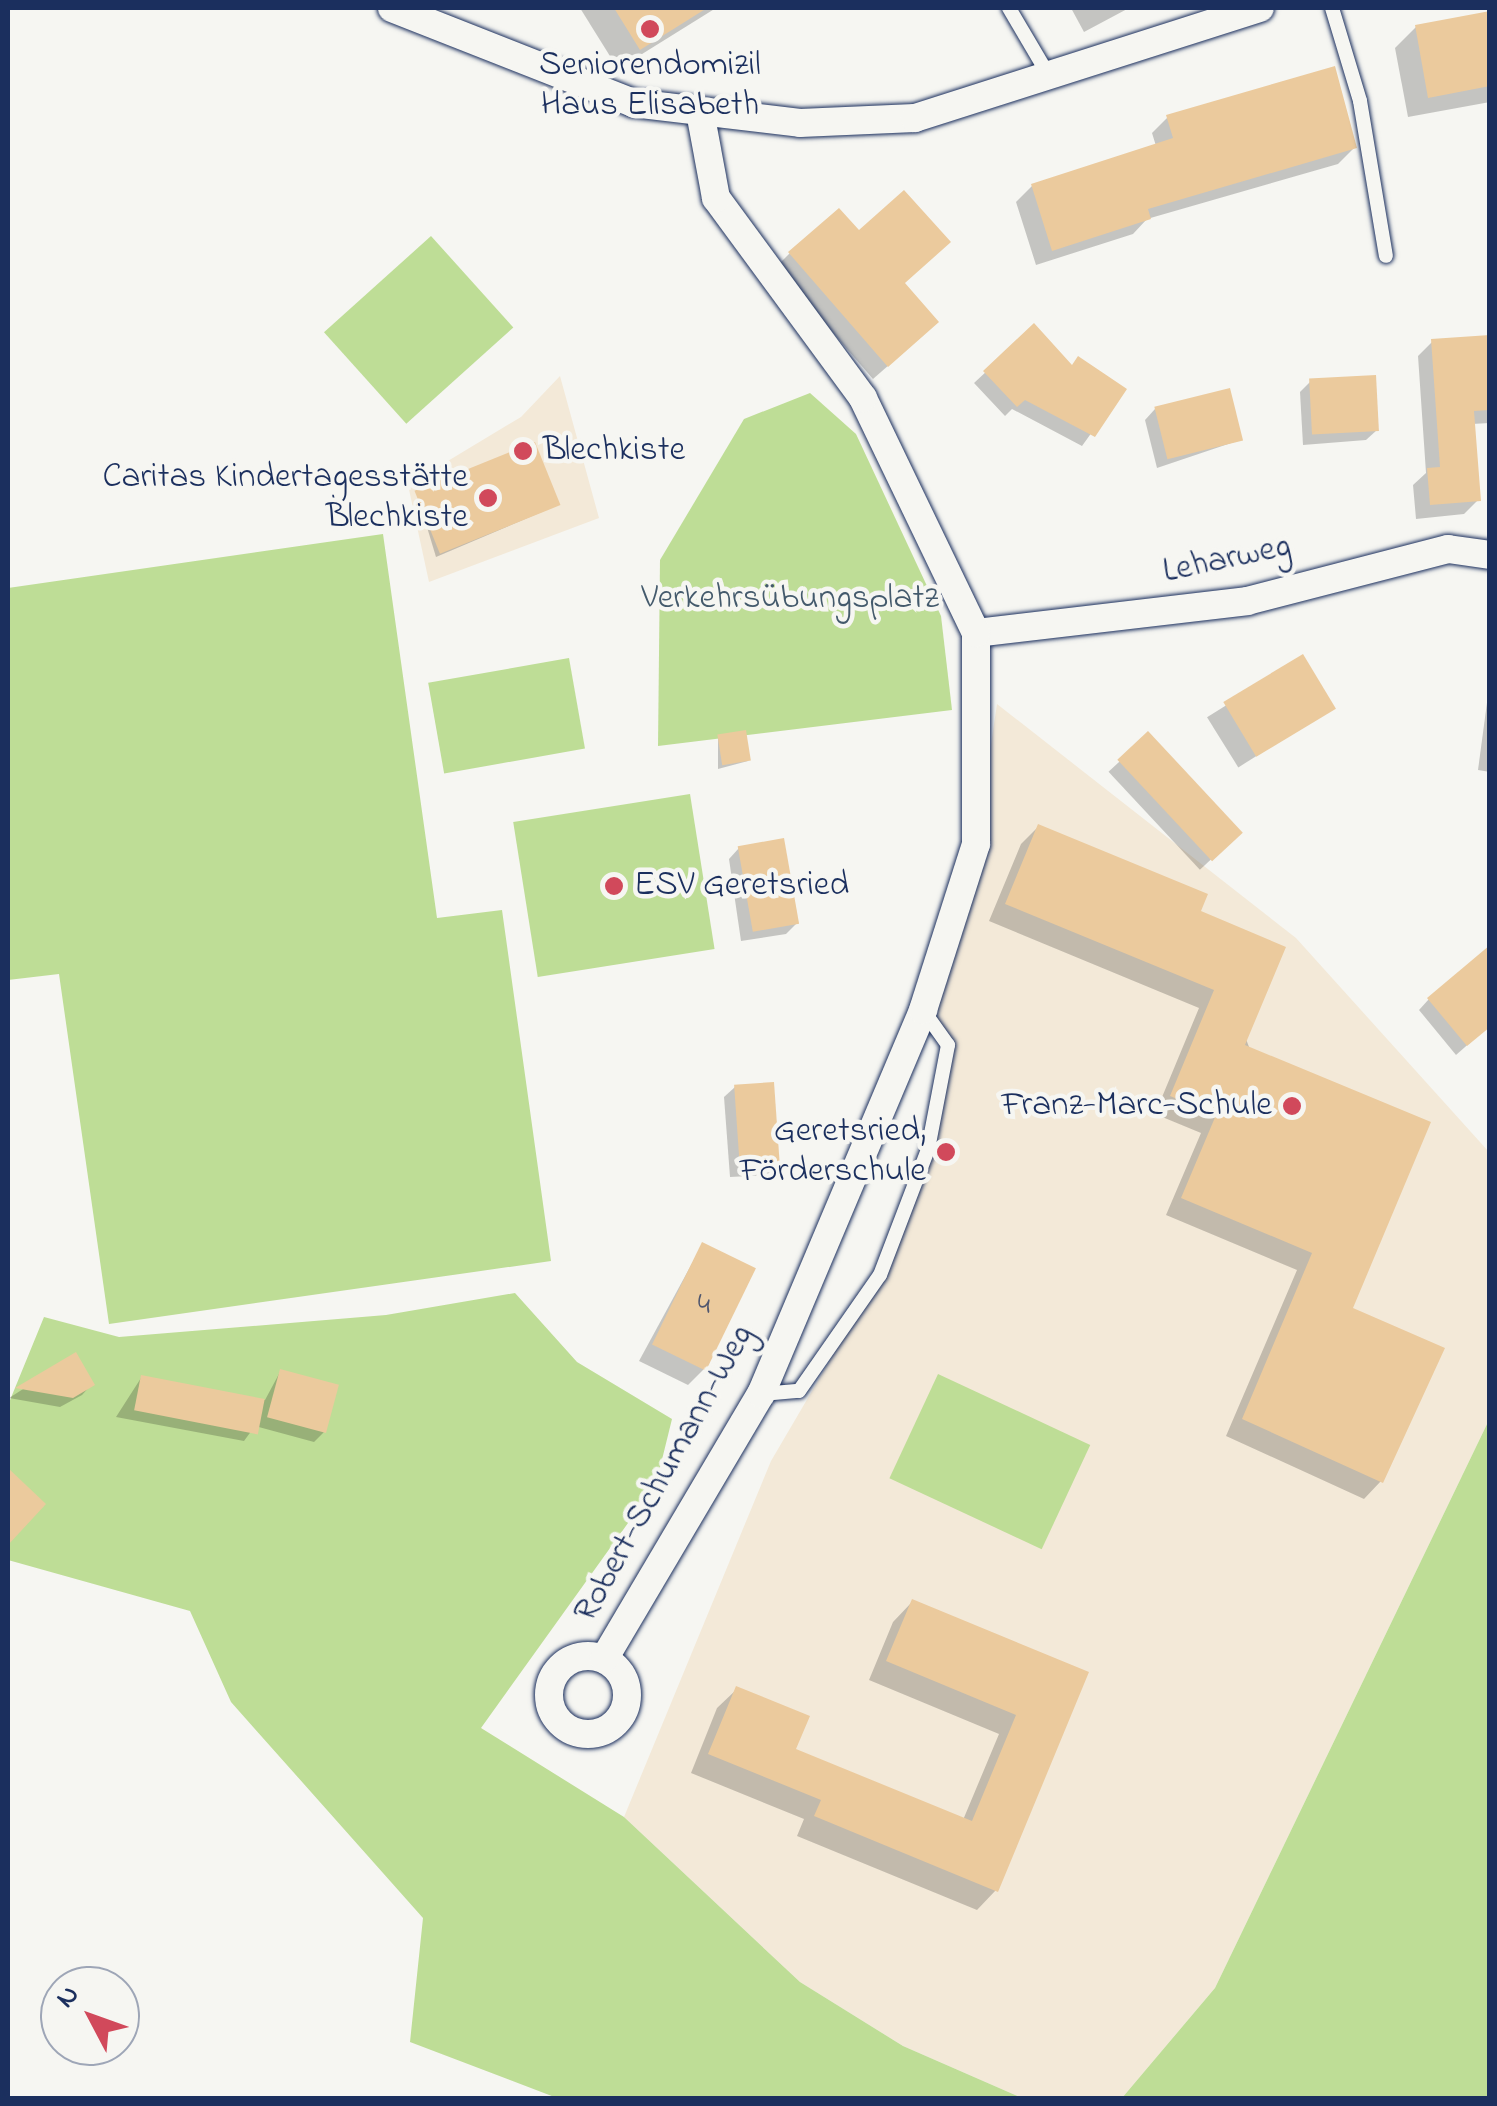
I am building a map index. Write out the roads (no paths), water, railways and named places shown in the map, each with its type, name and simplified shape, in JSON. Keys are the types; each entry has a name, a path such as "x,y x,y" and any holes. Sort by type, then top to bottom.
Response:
{"street":[{"path":"392,8 425,13 634,103 701,117 915,118 1260,8"},
{"name":"Robert-Schumann-Weg","path":"604,1659 761,1394 924,1010 976,844 976,633 863,398 716,198 701,117"},
{"name":"Leharweg","path":"976,633 1247,601 1448,550 1490,555"}],"lane":[{"path":"1009,8 1050,78"},
{"path":"1332,8 1360,102 1386,256"},
{"path":"761,1394 799,1391 880,1275 928,1149 948,1045 924,1010"}],"place":[{"name":"Seniorendomizil Haus Elisabeth","path":"650,29"},
{"name":"Blechkiste","path":"523,451"},
{"name":"Caritas Kindertagesstätte Blechkiste","path":"488,498"},
{"name":"ESV Geretsried","path":"614,886"},
{"name":"Franz-Marc-Schule","path":"1292,1106"},
{"name":"Geretsried, Förderschule","path":"946,1152"}],"park label":[{"name":"Verkehrsübungsplatz","path":"790,599"}]}
